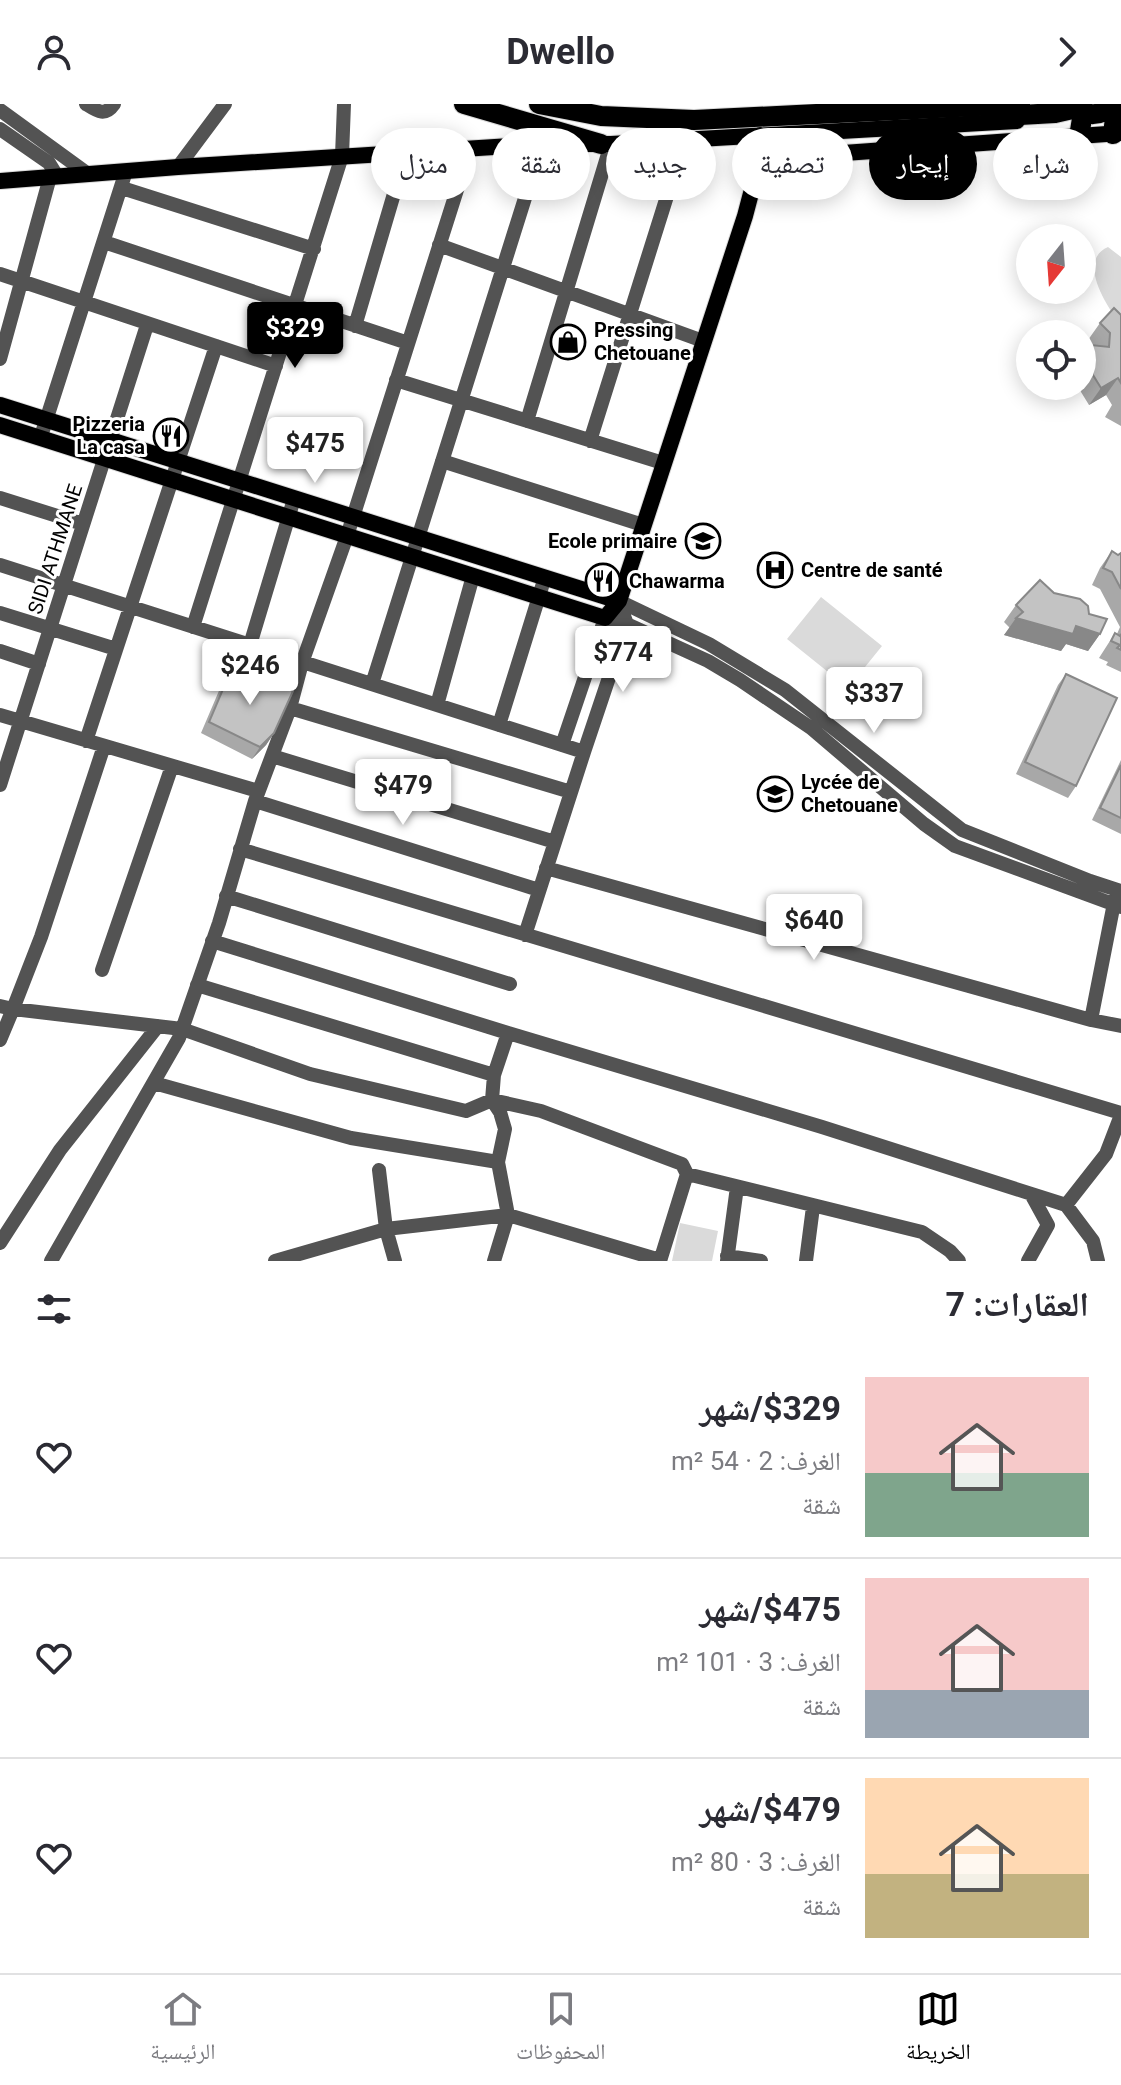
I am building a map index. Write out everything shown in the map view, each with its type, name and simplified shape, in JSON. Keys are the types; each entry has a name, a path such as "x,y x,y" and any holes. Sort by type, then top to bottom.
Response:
{"highway":[{"path":"464,104 606,144"},
{"path":"539,104 601,116 655,120 1020,104"},
{"path":"740,118 799,126 1055,113 1079,109 1116,116"}],"main road":[{"path":"853,130 1036,120 1079,109"},
{"path":"1095,128 1116,116"},
{"path":"853,153 993,143"},
{"path":"590,144 606,144"},
{"path":"0,181 371,155"},
{"path":"0,425 605,618 619,601 749,200"},
{"path":"0,405 619,601"}],"street":[{"path":"86,104 100,113 114,104"},
{"path":"178,167 225,104"},
{"path":"193,627 342,156 344,104"},
{"path":"0,110 88,174"},
{"path":"0,129 49,163 54,176 0,359"},
{"path":"527,421 606,144"},
{"path":"40,438 126,171"},
{"path":"122,188 314,249"},
{"path":"355,326 392,200"},
{"path":"51,1261 182,1029 256,796 290,708 302,663 347,536 454,200"},
{"path":"372,684 524,200"},
{"path":"590,441 666,200"},
{"path":"104,242 408,343"},
{"path":"439,245 703,341"},
{"path":"0,274 276,366"},
{"name":"SIDI ATHMANE","path":"1,779 147,325"},
{"path":"86,741 216,346"},
{"path":"396,380 663,463"},
{"path":"442,461 643,525"},
{"path":"0,498 83,524"},
{"path":"250,645 294,499"},
{"path":"0,565 584,752"},
{"path":"437,705 473,576"},
{"path":"499,725 545,577"},
{"path":"525,935 627,624 619,601"},
{"path":"619,601 748,666 831,724 962,830 1090,881 1118,898"},
{"path":"0,613 116,649"},
{"path":"562,745 605,618 627,624 708,661 811,728 924,824 955,846 1118,898"},
{"path":"0,651 39,664"},
{"path":"740,680 748,666"},
{"path":"290,708 571,792"},
{"path":"0,715 172,766 539,890"},
{"path":"0,1040 6,1008 41,937 104,746"},
{"path":"272,756 555,842"},
{"path":"102,970 172,766"},
{"path":"955,846 962,830"},
{"path":"240,849 1121,1114 1106,1154 1066,1205"},
{"path":"546,868 1121,1026"},
{"path":"226,896 510,984"},
{"path":"1091,1020 1118,898"},
{"path":"212,941 822,1127 1066,1205 1093,1241 1098,1261"},
{"path":"197,985 494,1075"},
{"path":"6,1008 182,1029 310,1074 466,1111 492,1100 541,1111 682,1164 687,1174 660,1260 508,1215 386,1229 275,1261"},
{"path":"0,1243 60,1150 158,1026"},
{"path":"494,1261 508,1215 498,1162 505,1129 492,1100 494,1075 508,1033"},
{"path":"154,1083 351,1138 498,1162"},
{"path":"379,1170 386,1229 395,1261"},
{"path":"687,1174 922,1232 959,1261"},
{"path":"737,1187 727,1258 761,1261"},
{"path":"1028,1261 1048,1225 1031,1194"},
{"path":"806,1261 813,1207"}],"shaded area":[{"path":"1108,247 1121,257 1121,325 1098,285 1096,261"},
{"path":"821,597 882,646 848,688 787,639"},
{"path":"680,1223 718,1231 712,1261 672,1261"}],"building":[{"path":"1114,308 1121,315 1121,383 1118,378 1101,388 1096,380 1096,346 1109,347 1110,333 1100,323"},
{"path":"1112,551 1118,555 1121,553 1121,589 1112,572 1103,568"},
{"path":"1040,580 1054,593 1080,599 1088,606 1089,614 1107,619 1100,634 1076,626 1073,634 1016,618 1023,612 1016,605"},
{"path":"1115,633 1121,634 1121,650 1117,648 1120,645 1111,641"},
{"path":"232,668 293,691 274,733 260,747 209,722"},
{"path":"1066,674 1117,698 1076,786 1025,762"},
{"path":"1121,765 1121,818 1100,808"}],"place":[{"name":"Pressing Chetouane","path":"568,342"},
{"name":"Pizzeria La casa","path":"171,436"},
{"name":"Ecole primaire","path":"703,541"},
{"name":"Centre de santé","path":"775,570"},
{"name":"Chawarma","path":"603,581"},
{"name":"Lycée de Chetouane","path":"775,794"}]}
